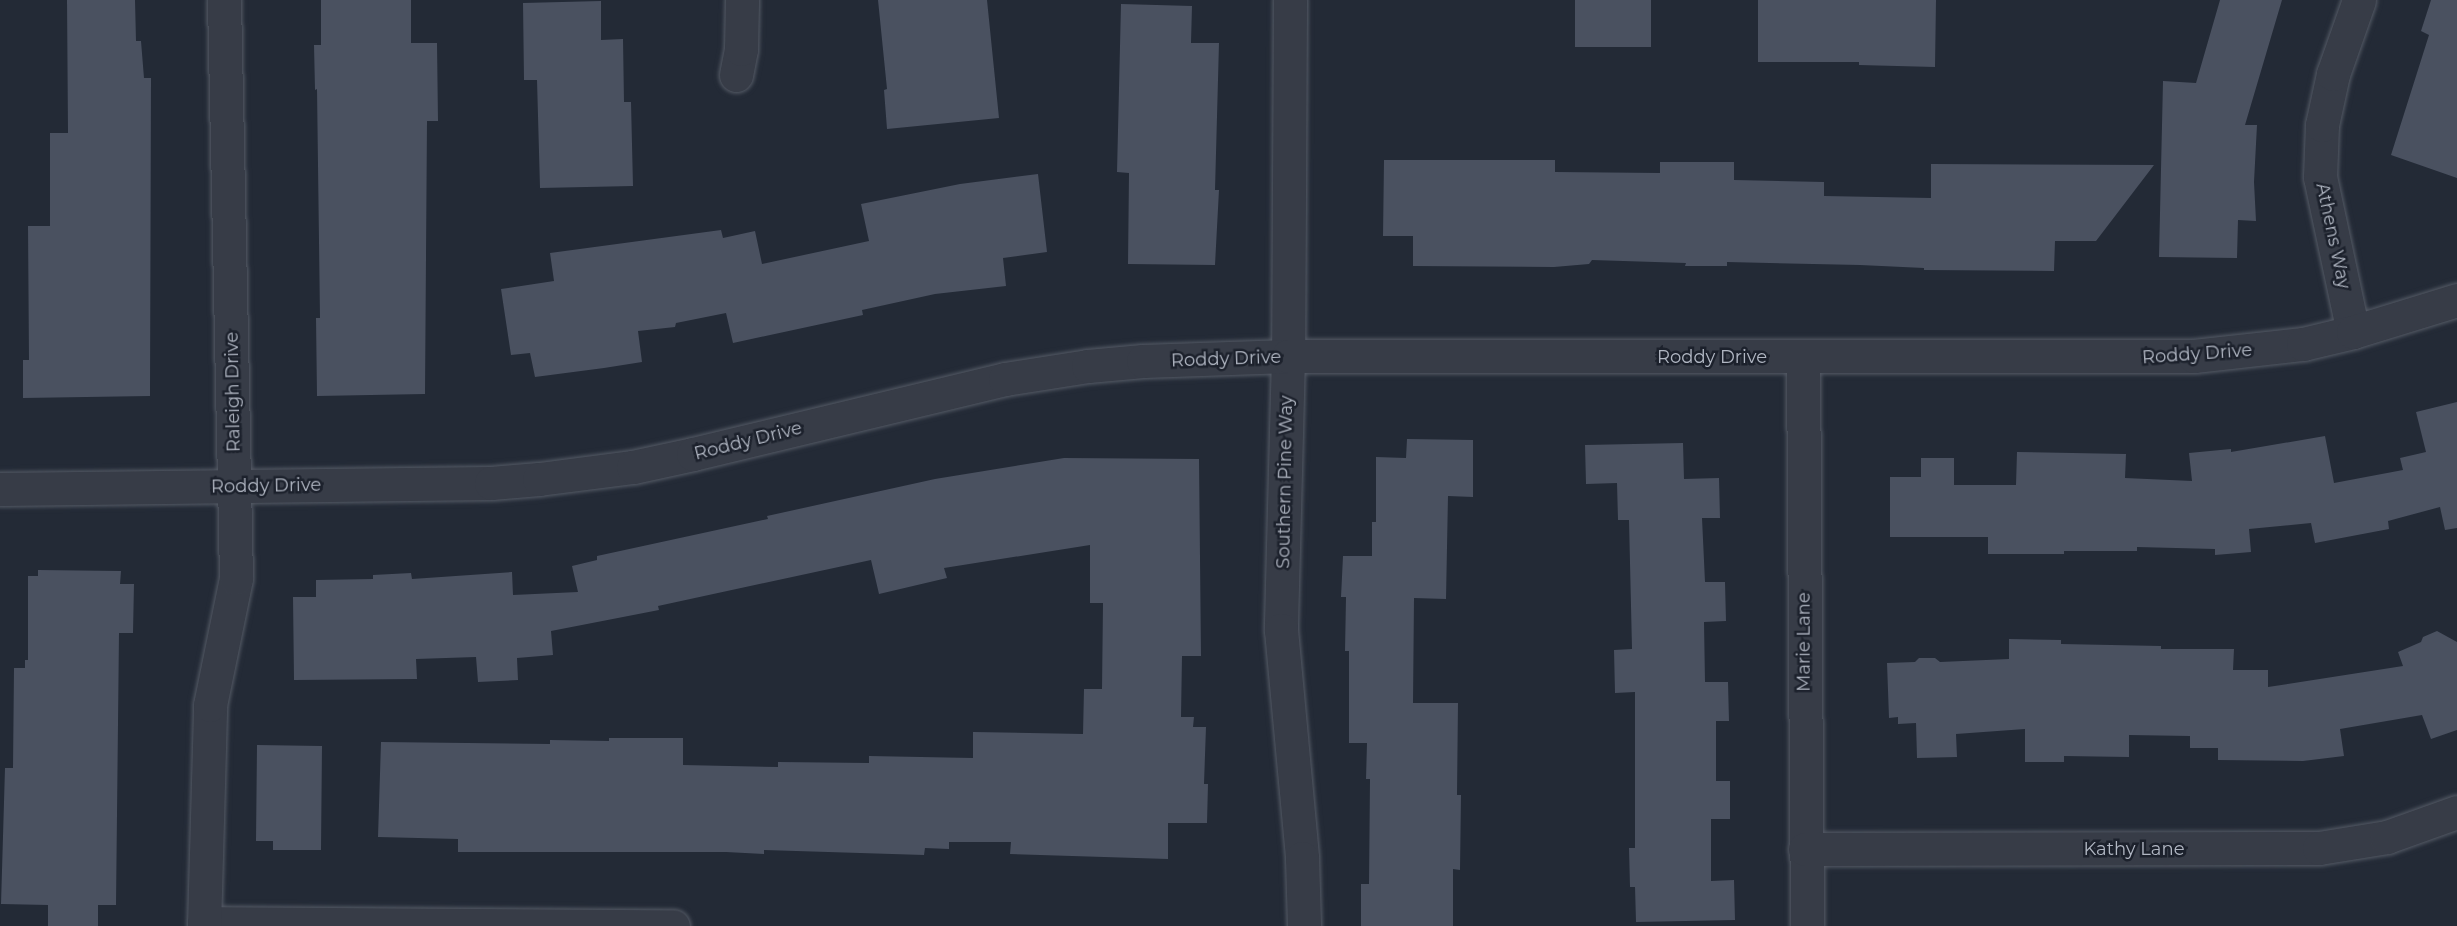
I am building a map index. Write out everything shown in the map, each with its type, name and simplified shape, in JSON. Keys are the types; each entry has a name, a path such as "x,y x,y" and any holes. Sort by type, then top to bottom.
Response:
{"street":[{"name":"Raleigh Drive","path":"204,925 210,705 236,578 236,486 224,0"},
{"path":"736,75 741,49 742,0"},
{"name":"Southern Pine Way","path":"1290,0 1288,356 1281,630 1302,858 1304,926"},
{"name":"Athens Way","path":"2353,332 2320,177 2322,125 2333,74 2359,0"},
{"name":"Roddy Drive","path":"0,489 491,483 584,474 693,454 993,382 1047,372 1143,361 1288,356 2194,356 2303,344 2353,332 2457,300"},
{"name":"Marie Lane","path":"1803,357 1807,926"},
{"name":"Kathy Lane","path":"1805,849 2319,848 2387,837 2457,813"},
{"path":"204,925 673,926"}],"building":[{"path":"67,0 135,0 136,41 141,41 144,78 151,78 150,396 23,398 23,360 29,360 28,226 50,226 50,133 68,133"},
{"path":"321,0 411,0 411,43 437,43 438,121 427,121 425,394 317,396 316,318 320,318 317,89 315,90 314,45 321,45"},
{"path":"878,0 987,0 999,118 887,129 884,90 887,89"},
{"path":"1575,0 1651,0 1651,47 1575,47"},
{"path":"1758,0 1936,0 1935,67 1859,65 1859,62 1758,62"},
{"path":"2220,0 2282,0 2245,125 2257,125 2254,182 2256,221 2238,220 2237,258 2159,257 2163,81 2196,83"},
{"path":"2431,0 2457,0 2457,178 2391,155 2429,35 2421,31"},
{"path":"601,1 601,40 623,39 624,102 631,102 633,186 540,188 537,80 524,80 523,3"},
{"path":"1121,4 1192,6 1191,43 1219,43 1215,190 1219,190 1215,265 1128,264 1129,173 1117,172"},
{"path":"1384,160 1555,160 1555,172 1660,173 1660,162 1734,162 1734,180 1824,182 1824,196 1931,198 1931,164 2154,165 2096,241 2055,241 2054,271 1924,270 1924,268 1860,265 1727,262 1727,266 1685,266 1686,263 1592,260 1589,264 1554,267 1413,266 1413,236 1383,236"},
{"path":"1038,174 1047,252 1003,258 1006,286 935,294 862,310 863,315 733,343 726,313 676,323 675,327 638,331 642,362 604,368 535,377 530,353 511,355 501,289 554,281 550,253 721,230 723,238 755,231 762,264 869,241 861,204 960,184"},
{"path":"2457,402 2457,528 2445,530 2440,507 2388,521 2389,529 2315,543 2311,523 2249,529 2251,552 2215,555 2215,549 2137,547 2137,551 1988,554 1988,537 1890,537 1890,477 1921,477 1921,458 1954,458 1954,485 2016,485 2017,452 2126,454 2125,478 2192,481 2189,453 2231,449 2231,452 2325,436 2334,483 2403,470 2400,458 2426,452 2416,412"},
{"path":"1407,439 1473,440 1473,497 1448,496 1446,599 1414,598 1413,703 1458,703 1457,795 1461,795 1460,870 1453,869 1453,926 1361,926 1361,884 1369,884 1370,779 1366,779 1367,743 1349,743 1349,651 1345,651 1346,597 1341,597 1343,556 1372,556 1372,522 1376,522 1376,457 1406,458"},
{"path":"1683,443 1684,479 1719,478 1720,518 1702,518 1705,582 1725,582 1726,621 1704,622 1705,682 1728,682 1729,721 1716,721 1716,781 1730,781 1730,819 1711,819 1711,881 1734,880 1735,920 1636,922 1635,887 1630,887 1629,848 1635,848 1635,692 1615,693 1614,650 1632,649 1629,520 1618,520 1617,483 1586,484 1585,445"},
{"path":"1064,458 1199,459 1201,656 1182,656 1181,717 1194,717 1193,727 1206,727 1204,784 1208,784 1207,823 1168,823 1168,859 1010,854 1011,842 949,842 949,849 925,848 924,855 764,850 764,854 458,852 458,839 378,837 381,742 550,744 550,740 609,741 609,738 683,738 683,765 778,767 778,762 869,763 869,756 973,758 973,732 1083,734 1084,689 1102,689 1103,603 1090,603 1090,545 944,568 947,578 879,594 871,560 658,606 659,610 551,631 553,655 517,658 518,680 478,682 476,657 416,659 417,679 294,680 293,597 316,597 316,580 373,579 373,575 411,573 412,579 512,572 513,595 578,592 572,566 597,560 597,556 768,519 767,516 935,479"},
{"path":"38,570 121,571 120,584 134,584 133,633 119,633 116,905 98,905 98,926 48,926 48,905 1,904 5,768 13,768 14,668 25,668 25,660 28,660 28,576 38,576"},
{"path":"2437,631 2457,642 2457,730 2431,739 2422,715 2340,729 2344,756 2303,761 2218,760 2218,748 2190,748 2190,736 2129,735 2129,757 2064,756 2064,762 2025,762 2025,729 1956,734 1957,757 1917,758 1916,723 1898,724 1898,717 1889,718 1887,663 1915,662 1919,658 1935,658 1940,662 2009,659 2009,639 2061,640 2061,644 2161,646 2161,649 2234,649 2233,670 2268,670 2268,687 2403,666 2398,652 2421,642 2423,637"},
{"path":"257,745 322,746 321,850 273,850 273,841 256,841"}]}
